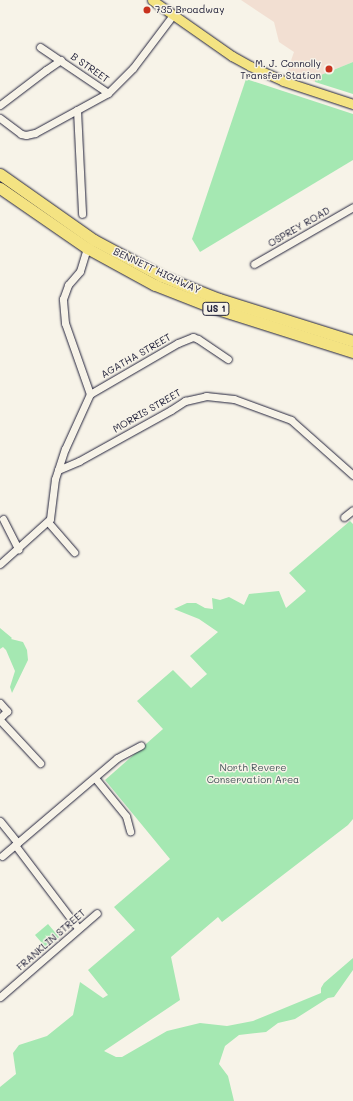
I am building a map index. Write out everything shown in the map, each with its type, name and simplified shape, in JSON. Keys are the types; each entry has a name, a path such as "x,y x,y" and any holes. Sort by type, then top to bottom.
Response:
{"highway":[{"name":"BENNETT HIGHWAY","path":"0,174 94,240 161,276 220,299 353,341"},
{"name":"BENNETT HIGHWAY","path":"0,188 87,248 132,274 178,295 226,312 353,352"}],"main road":[{"path":"152,0 232,56 250,66 283,81 353,104"}],"street":[{"path":"0,118 21,134 26,135 35,133 108,93 133,68 174,15"},
{"name":"B STREET","path":"40,47 108,93"},
{"name":"B STREET","path":"0,105 61,60"},
{"path":"77,110 82,214"},
{"name":"OSPREY ROAD","path":"254,264 353,207"},
{"path":"0,564 48,522 51,514 55,480 58,470 65,449 90,394 65,323 64,299 68,286 80,271 87,248"},
{"name":"AGATHA STREET","path":"90,394 178,343 193,337 228,359"},
{"name":"MORRIS STREET","path":"58,470 79,461 185,401 206,396 230,398 291,420 352,472"},
{"path":"344,517 353,510"},
{"path":"3,519 18,549"},
{"path":"48,522 74,552"},
{"path":"0,703 7,711 0,719 40,763"},
{"path":"2,856 117,758 141,745"},
{"path":"95,778 126,816 130,831"},
{"path":"0,821 17,844 22,854 78,928"},
{"name":"FRANKLIN STREET","path":"0,997 97,913"}],"shaded area":[{"path":"241,0 353,0 353,62 316,77 315,82 287,72 294,52 279,42 274,22"}],"green space":[{"path":"353,62 353,94 315,82 316,77"},
{"path":"246,79 353,114 353,160 200,252 192,239"},
{"name":"North Revere Conservation Area","path":"350,521 353,524 353,819 348,825 222,922 218,917 171,957 180,1000 104,1051 116,1057 122,1057 167,1031 200,1023 227,1026 253,1021 321,993 321,988 324,983 353,958 353,970 334,997 328,998 295,1019 278,1023 266,1032 239,1035 225,1046 219,1064 228,1076 234,1101 0,1101 0,1087 16,1074 13,1053 19,1045 47,1036 73,1015 80,982 103,998 108,995 88,970 135,930 114,907 170,859 105,780 163,729 137,701 173,670 191,688 207,674 190,656 218,632 199,619 174,609 187,603 196,603 205,608 213,609 212,598 220,600 229,597 244,605 249,594 279,591 286,608 306,591 289,573"},
{"path":"0,628 12,638 11,639 23,642 27,650 28,660 12,693 10,687 15,671 6,650 3,647 0,649"},
{"path":"48,924 59,937 47,949 35,935"}],"place":[{"name":"735 Broadway","path":"147,10"},
{"name":"M. J. Connolly Transfer Station","path":"329,69"}]}
